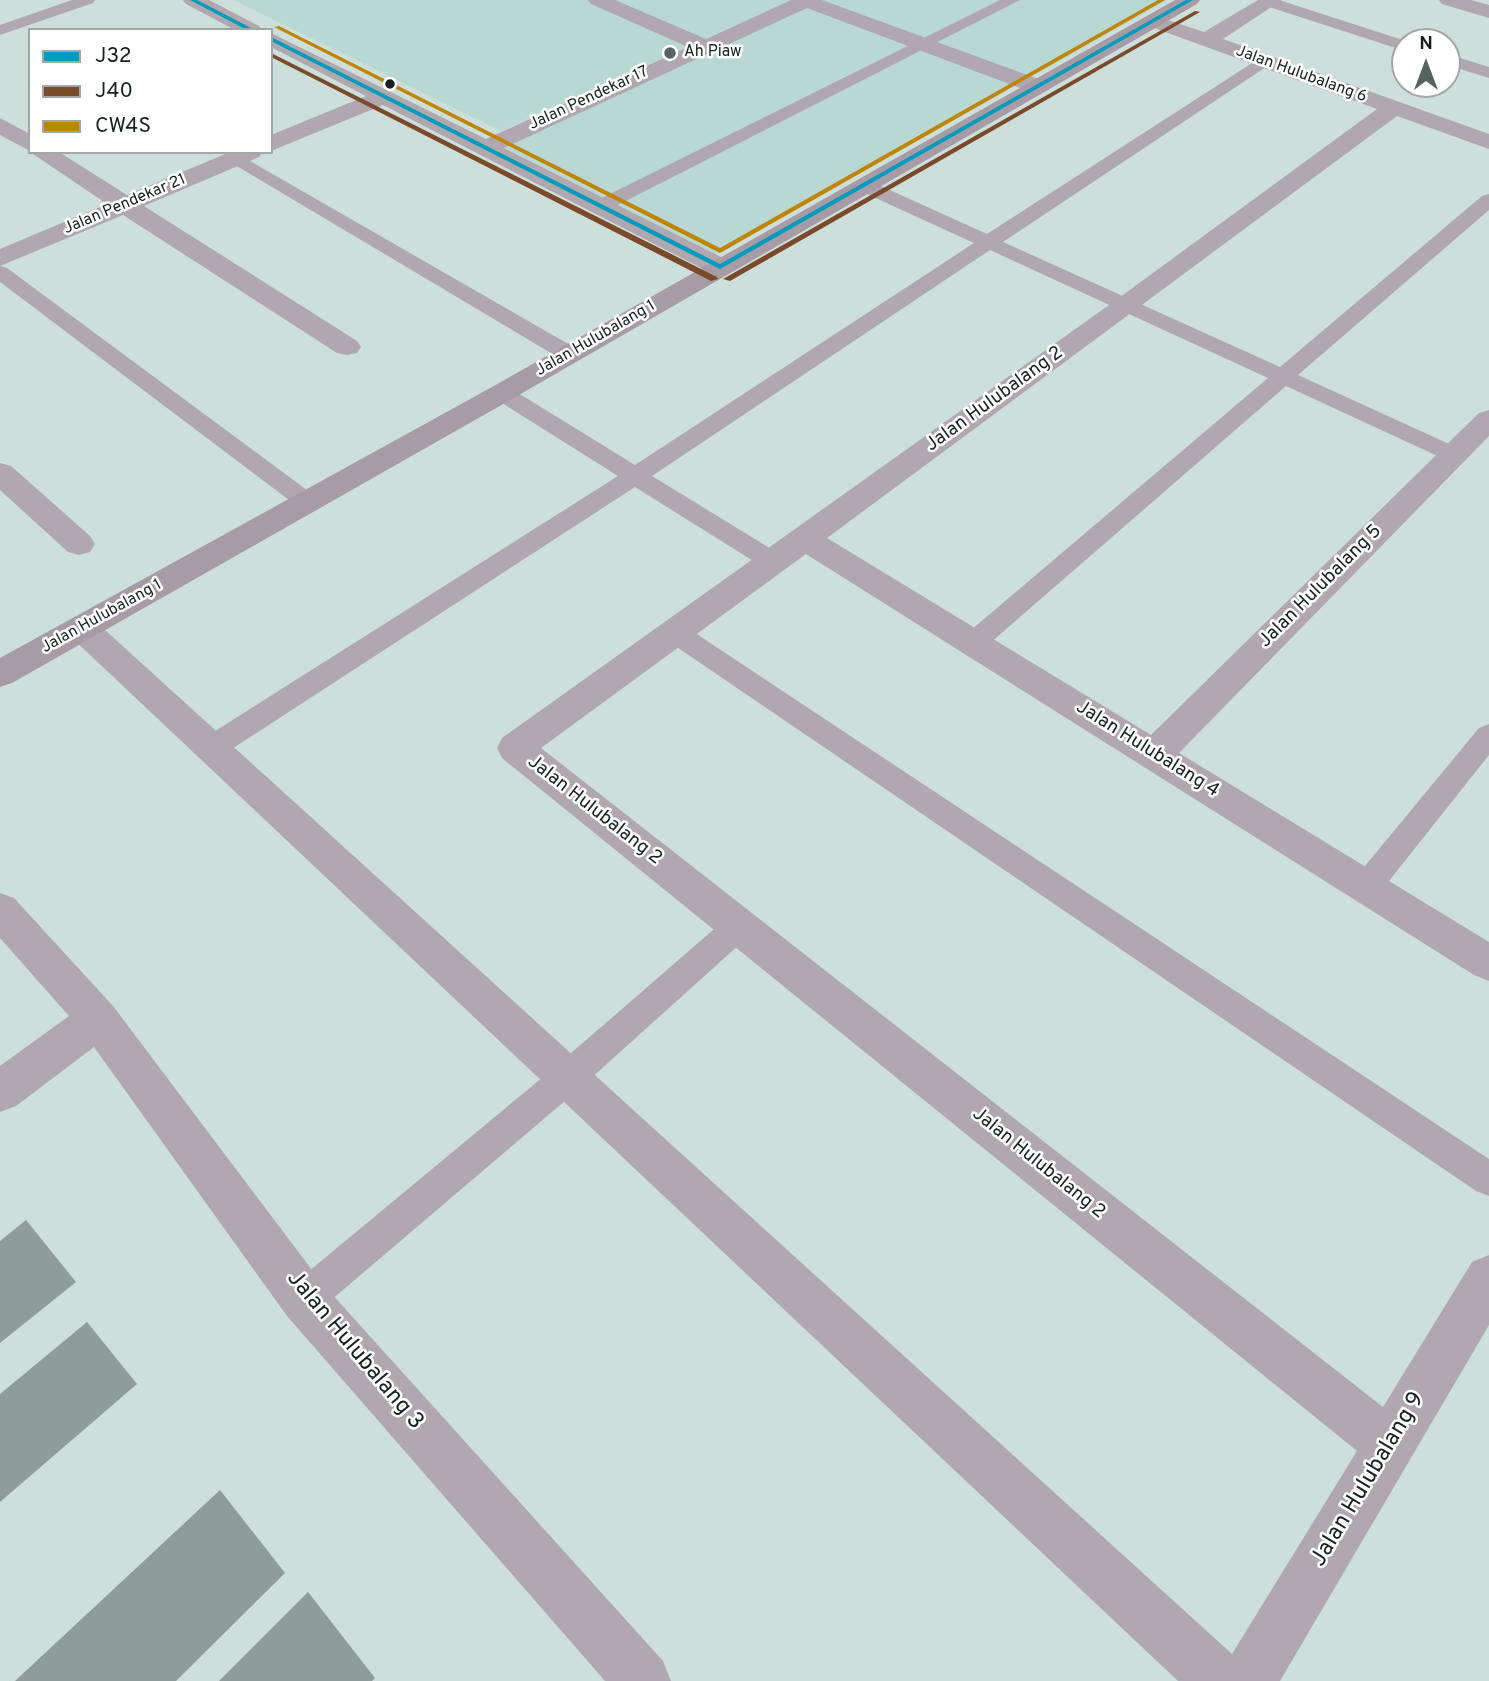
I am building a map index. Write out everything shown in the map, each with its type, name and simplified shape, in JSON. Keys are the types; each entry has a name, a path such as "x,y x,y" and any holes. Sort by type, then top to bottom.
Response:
{"street":[{"path":"193,0 248,28"},
{"path":"807,0 1035,86"},
{"name":"Jalan Pendekar 17","path":"486,148 807,0"},
{"name":"Jalan Hulubalang 1","path":"0,674 502,393 1035,86 1190,0"},
{"path":"1449,0 1489,12"},
{"path":"1206,40 1270,1"},
{"path":"612,2 704,46"},
{"name":"Jalan Hulubalang 6","path":"1153,21 1489,142"},
{"path":"273,40 720,267"},
{"path":"273,143 385,96"},
{"name":"Jalan Hulubalang 2","path":"1390,1445 515,748 1126,306 1392,109"},
{"path":"0,125 28,143"},
{"path":"45,154 347,347"},
{"name":"Jalan Pendekar 21","path":"0,258 243,155"},
{"name":"Jalan Hulubalang 5","path":"1154,755 1489,419"},
{"path":"0,472 79,544"},
{"name":"Jalan Hulubalang 4","path":"804,538 1489,963"},
{"path":"82,628 1219,1681"},
{"name":"Jalan Hulubalang 3","path":"0,910 98,1019 304,1299 643,1681"},
{"path":"0,1092 98,1019"},
{"name":"Jalan Hulubalang 9","path":"1248,1681 1489,1279"}],"lane":[{"path":"0,30 87,0"},
{"path":"601,206 1012,0"},
{"path":"1270,1 1391,41"},
{"path":"10,9 43,28"},
{"path":"211,748 992,243 1263,61"},
{"path":"1461,64 1489,73"},
{"path":"243,155 569,354"},
{"path":"865,186 1452,454"},
{"path":"973,643 1489,200"},
{"path":"0,272 306,501"},
{"path":"502,393 772,561"},
{"path":"674,632 1489,1179"},
{"path":"1366,887 1489,735"},
{"path":"304,1299 567,1077 739,926"}],"shaded area":[{"path":"233,0 791,0 501,131"},
{"path":"823,0 1168,0 715,255 502,147"}],"building":[{"path":"26,1220 76,1282 0,1343 0,1241"},
{"path":"87,1322 137,1384 0,1502 0,1394"},
{"path":"220,1490 285,1573 176,1681 15,1681"},
{"path":"308,1592 375,1678 372,1681 219,1681"}],"transit line":[{"name":"J32","path":"193,0 248,28"},
{"name":"CW4S","path":"277,27 720,251 1162,0"},
{"name":"J32","path":"720,267 1190,0"},
{"name":"J40","path":"727,279 1197,12"},
{"name":"J32","path":"273,40 720,267"},
{"name":"J40","path":"273,56 714,279"}],"place":[{"name":"Ah Piaw","path":"670,53"}]}
